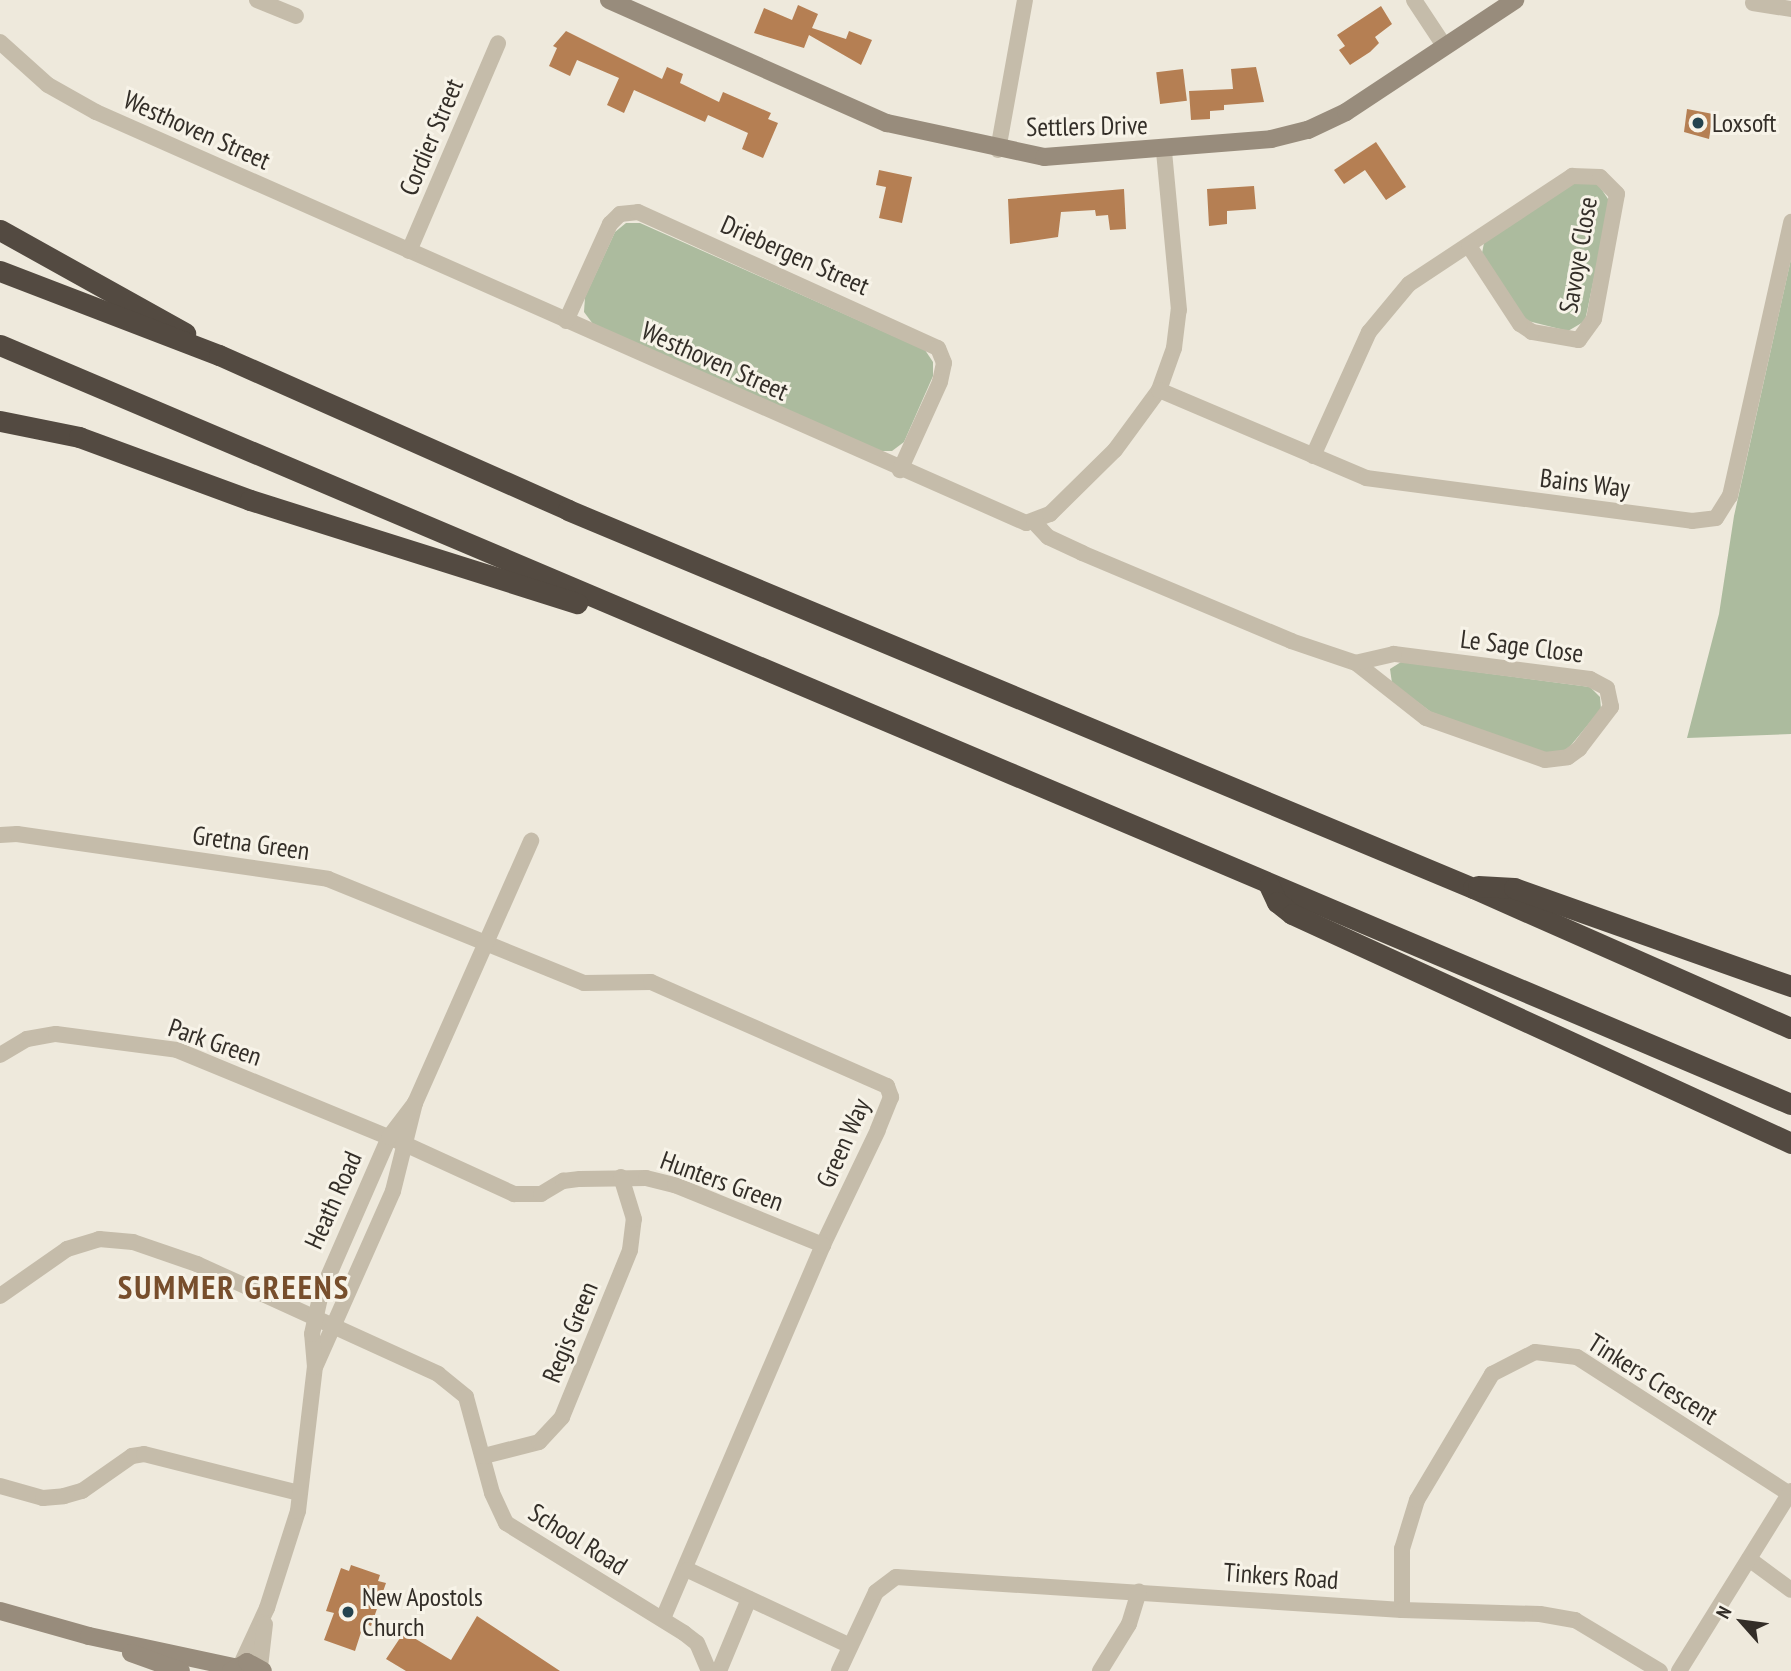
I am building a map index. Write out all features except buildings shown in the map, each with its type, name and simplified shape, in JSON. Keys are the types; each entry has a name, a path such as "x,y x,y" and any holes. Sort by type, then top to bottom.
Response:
{"highway":[{"path":"0,230 153,312 219,355"},
{"path":"0,271 219,355 580,516 1473,888 1791,1028"},
{"path":"0,345 1791,1104"},
{"path":"0,421 79,438 250,500 699,642"},
{"path":"1473,888 1492,883 1514,888 1791,986"},
{"path":"1269,885 1277,902 1292,914 1791,1143"}],"street":[{"path":"257,0 296,16"},
{"name":"Settlers Drive","path":"609,0 887,123 998,150 1054,157 1164,150 1271,139 1308,130 1346,112 1515,0"},
{"path":"998,150 1024,0"},
{"path":"1414,0 1445,47"},
{"path":"1753,3 1791,9"},
{"name":"Westhoven Street","path":"0,42 69,99 900,470 1017,521 1034,522"},
{"name":"Cordier Street","path":"409,251 498,43"},
{"path":"1034,522 1050,514 1115,450 1159,390 1174,348 1179,310 1164,150"},
{"name":"Savoye Close","path":"1313,456 1380,314 1409,284 1572,176 1600,177 1617,194 1594,319 1579,340 1532,332 1520,324 1469,246"},
{"name":"Driebergen Street","path":"566,321 610,224 629,211 650,218 938,348 944,363 940,383 900,470"},
{"name":"Bains Way","path":"1159,390 1313,456 1382,481 1692,521 1716,518 1732,489 1791,222"},
{"name":"Le Sage Close","path":"1034,522 1048,537 1082,553 1291,641 1356,663 1426,718 1545,760 1568,757 1579,749 1611,708 1607,688 1590,679 1394,654 1356,663"},
{"name":"Gretna Green","path":"0,835 17,834 328,879 484,940"},
{"name":"Heath Road","path":"315,1367 393,1191 407,1144 415,1103 484,940 531,841"},
{"name":"Green Way","path":"484,940 584,983 651,982 887,1086 890,1103 823,1245 688,1570 663,1619"},
{"name":"Park Green","path":"0,1055 27,1039 56,1034 177,1050 407,1144"},
{"name":"Heath Road","path":"236,1667 267,1608 295,1528 315,1367 314,1318 332,1262 389,1137 415,1103"},
{"name":"Hunters Green","path":"407,1144 526,1198 563,1181 621,1177 675,1185 823,1245"},
{"name":"Regis Green","path":"484,1456 539,1442 562,1416 630,1250 634,1219 621,1177"},
{"name":"School Road","path":"0,1296 67,1249 99,1239 133,1242 197,1265 455,1385 472,1411 492,1493 506,1523 663,1619 697,1643 709,1671"},
{"name":"Tinkers Crescent","path":"1402,1610 1402,1549 1417,1500 1492,1374 1535,1352 1559,1351 1577,1357 1790,1492"},
{"path":"0,1486 43,1498 64,1496 82,1491 132,1456 144,1454 299,1493"},
{"path":"1679,1671 1790,1492"},
{"path":"1749,1559 1791,1590"},
{"path":"688,1570 848,1645 839,1671"},
{"name":"Tinkers Road","path":"848,1645 885,1582 896,1577 1567,1618 1660,1671"},
{"path":"1100,1671 1129,1623 1139,1591"},
{"path":"719,1671 749,1599"},
{"name":"Heath Road","path":"261,1669 267,1608"},
{"path":"0,1611 89,1636 236,1667 261,1669"},
{"path":"89,1636 181,1671"}],"green space":[{"path":"1573,184 1598,184 1610,202 1585,321 1568,331 1524,320 1482,253 1484,243"},
{"path":"626,223 640,223 925,350 933,362 933,376 904,442 892,451 878,451 593,324 584,312 585,297 615,232"},
{"path":"1791,259 1791,734 1687,738 1719,614 1734,516"},
{"path":"1401,662 1590,687 1600,697 1601,709 1567,750 1545,753 1431,712 1392,683 1390,669"}],"place":[{"name":"Loxsoft","path":"1698,123"},
{"name":"New Apostols Church","path":"348,1612"}],"district":[{"name":"SUMMER GREENS","path":"234,1287"}]}
